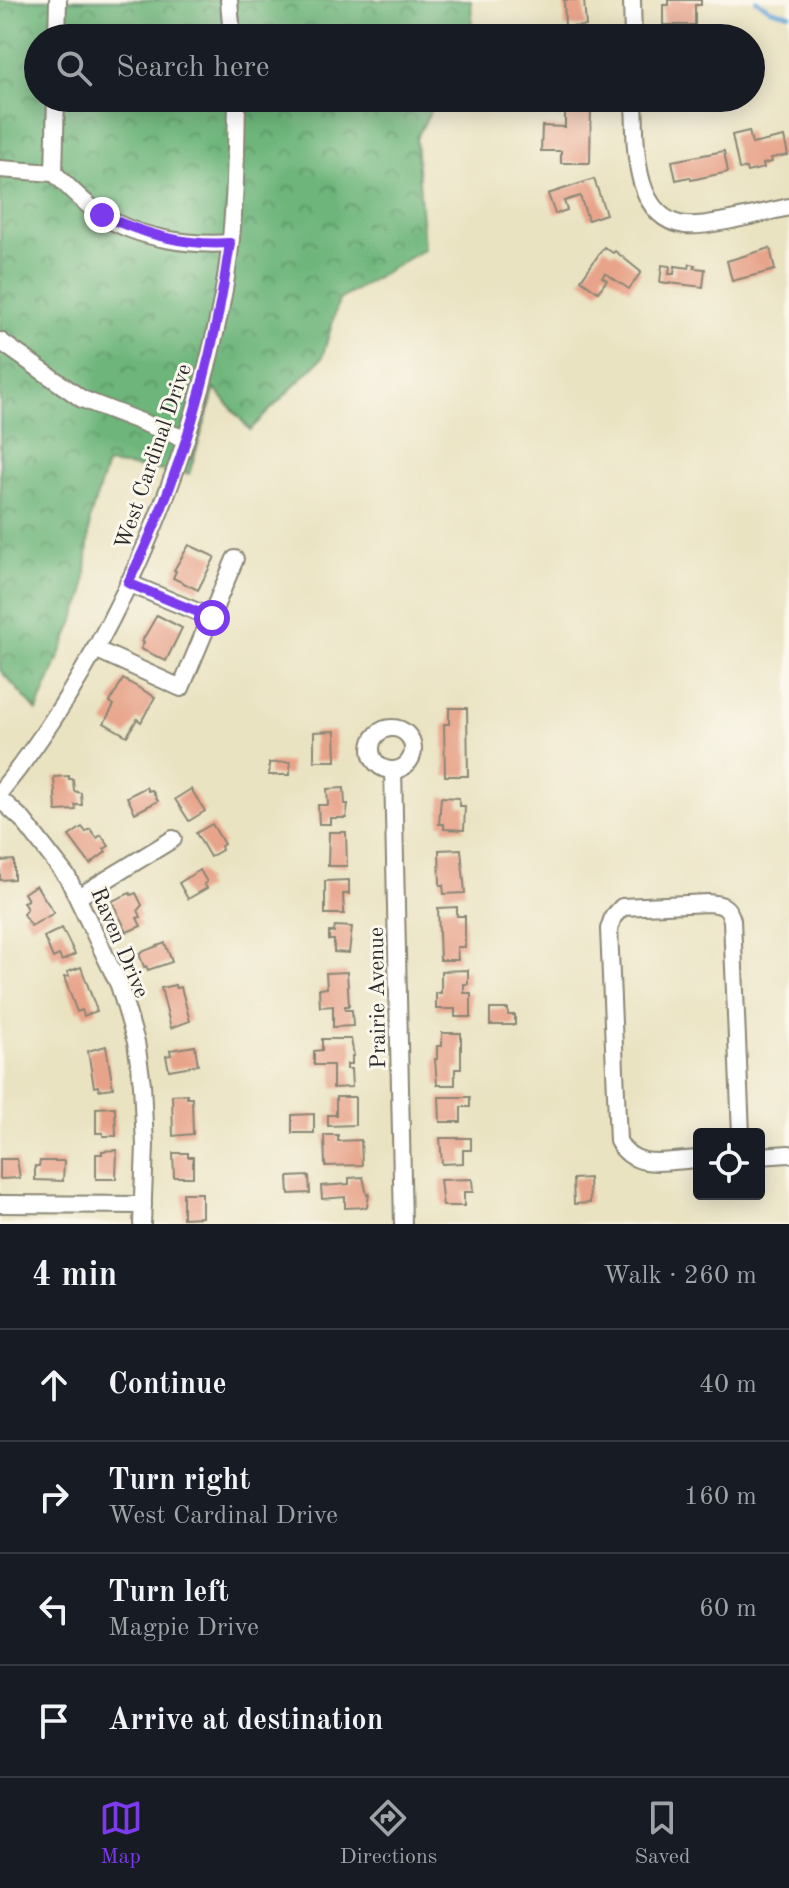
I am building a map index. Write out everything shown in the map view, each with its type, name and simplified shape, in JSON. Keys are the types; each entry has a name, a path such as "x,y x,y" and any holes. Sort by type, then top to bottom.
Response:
{"street":[{"path":"57,24 58,0"},
{"path":"229,0 231,24"},
{"path":"632,0 633,24"},
{"path":"54,173 56,112"},
{"name":"West Cardinal Drive","path":"0,792 24,762 95,649 141,557 185,439 206,372 221,307 235,189 237,112"},
{"path":"634,112 636,162 640,180 657,211 685,225 789,207"},
{"path":"0,169 54,173 102,215 123,225 174,241 230,243"},
{"path":"0,341 82,399 185,439"},
{"path":"95,649 181,688 235,559"},
{"path":"128,583 212,618"},
{"name":"Prairie Avenue","path":"393,770 403,1224"},
{"name":"Raven Drive","path":"0,799 23,820 59,866 78,897 119,985 136,1042 143,1114 142,1224"},
{"path":"78,897 173,839"},
{"path":"693,1159 638,1161 625,1154 618,1141 609,929 613,917 622,907 708,903 721,904 729,911 732,920 741,1128"},
{"path":"765,1156 789,1154"},
{"path":"0,1204 143,1205"}],"green space":[{"path":"0,0 471,0 472,24 24,24 24,112 430,112 416,139 424,249 339,300 322,358 250,430 215,389 189,474 107,464 90,518 84,596 37,711 0,670"}],"building":[{"path":"564,0 584,0 586,24 565,24"},
{"path":"669,0 701,0 701,5 695,5 695,24 663,24 663,5 669,5"},
{"path":"565,112 591,112 590,163 561,163 561,151 541,151 542,126 565,127"},
{"path":"749,131 752,144 784,137 788,155 771,158 772,162 763,164 764,168 747,172 746,168 739,169 732,135"},
{"path":"724,151 728,172 676,180 672,161"},
{"path":"594,179 606,214 588,220 580,196 564,201 567,210 555,214 548,194"},
{"path":"604,247 613,253 615,251 641,272 629,289 605,273 602,277 607,280 598,292 581,280"},
{"path":"770,248 775,270 732,281 727,261"},
{"path":"690,264 695,265 694,268 705,269 703,287 660,282 662,265 670,266 669,274 674,274 675,266 689,268"},
{"path":"189,545 215,557 198,590 173,578 174,570"},
{"path":"157,615 182,628 166,661 141,649 142,641"},
{"path":"123,679 155,697 141,722 137,719 127,736 104,723 114,705 110,702"},
{"path":"449,708 467,708 468,776 445,776 444,724 449,724"},
{"path":"335,731 336,761 314,761 314,732"},
{"path":"290,762 290,775 269,775 269,763"},
{"path":"69,776 73,779 74,791 81,793 82,805 75,805 76,810 56,811 54,777"},
{"path":"146,787 148,791 152,790 158,801 135,813 127,797"},
{"path":"344,788 345,804 348,804 346,818 330,818 330,824 319,824 318,805 328,805 327,789"},
{"path":"191,789 205,811 189,821 175,799"},
{"path":"441,797 459,798 459,806 465,806 464,830 444,829 444,824 439,824"},
{"path":"212,824 224,844 222,850 210,857 196,833"},
{"path":"82,827 86,832 90,829 97,838 101,835 109,846 90,864 69,836"},
{"path":"329,832 346,832 347,866 328,866"},
{"path":"461,849 465,893 444,894 443,885 440,885 439,850"},
{"path":"14,860 14,879 0,880 0,861"},
{"path":"200,870 207,888 188,899 179,883"},
{"path":"349,880 349,894 343,894 344,914 325,914 325,881"},
{"path":"36,885 54,913 31,926 23,914 27,909 23,902 28,900 24,893"},
{"path":"136,893 142,905 138,910 141,917 137,918 141,926 127,932 112,901"},
{"path":"457,907 457,916 465,916 465,947 457,947 458,960 440,960 438,908"},
{"path":"335,926 352,927 349,953 334,952 334,940 329,940 329,932 334,932"},
{"path":"62,928 75,954 62,961 59,955 53,958 44,937"},
{"path":"165,943 172,962 148,970 139,953"},
{"path":"81,967 97,1011 84,1016 82,1010 77,1012 64,977 69,976 67,972"},
{"path":"468,970 464,993 471,993 471,1017 455,1017 455,1009 436,1009 436,993 441,993 441,971"},
{"path":"347,972 349,1006 345,1006 345,1010 352,1010 353,1026 333,1027 333,1006 320,1007 319,989 327,988 326,973"},
{"path":"175,985 176,988 181,987 190,1021 171,1028 161,988"},
{"path":"490,1009 508,1009 508,1015 515,1015 515,1025 490,1025"},
{"path":"442,1033 461,1033 461,1069 455,1069 455,1085 437,1085 435,1059 437,1046 442,1046"},
{"path":"322,1039 351,1039 354,1056 347,1069 351,1069 352,1087 333,1088 333,1065 314,1065 314,1051 322,1050"},
{"path":"106,1046 113,1088 99,1090 98,1086 94,1087 88,1051"},
{"path":"195,1046 198,1065 169,1070 166,1056 171,1055 170,1050"},
{"path":"187,1094 187,1098 192,1098 193,1134 173,1136 172,1095"},
{"path":"336,1097 355,1097 355,1125 328,1126 328,1115 336,1115"},
{"path":"439,1097 470,1097 470,1107 461,1107 461,1122 440,1122"},
{"path":"115,1107 116,1136 96,1133 96,1108"},
{"path":"314,1114 314,1133 292,1133 292,1115"},
{"path":"324,1135 338,1135 338,1141 361,1140 362,1165 325,1166"},
{"path":"440,1138 471,1138 471,1150 463,1150 463,1163 442,1164"},
{"path":"117,1150 116,1179 96,1179 96,1154"},
{"path":"173,1153 188,1153 188,1157 193,1157 193,1177 174,1177"},
{"path":"0,1159 17,1159 20,1178 0,1179"},
{"path":"40,1161 64,1161 63,1181 35,1180 35,1166 39,1166"},
{"path":"309,1176 310,1193 289,1194 288,1177"},
{"path":"363,1177 369,1194 367,1207 345,1208 345,1197 322,1199 321,1186 349,1184 349,1178"},
{"path":"589,1178 590,1203 574,1204 573,1179"},
{"path":"472,1179 473,1192 464,1192 464,1206 443,1206 440,1180"},
{"path":"183,1193 202,1193 202,1217 183,1218"}],"waterway":[{"path":"756,0 770,9 789,14"}],"route":[{"path":"102,215 174,241 230,243 221,307 206,372 172,478 128,583 212,618"}]}
